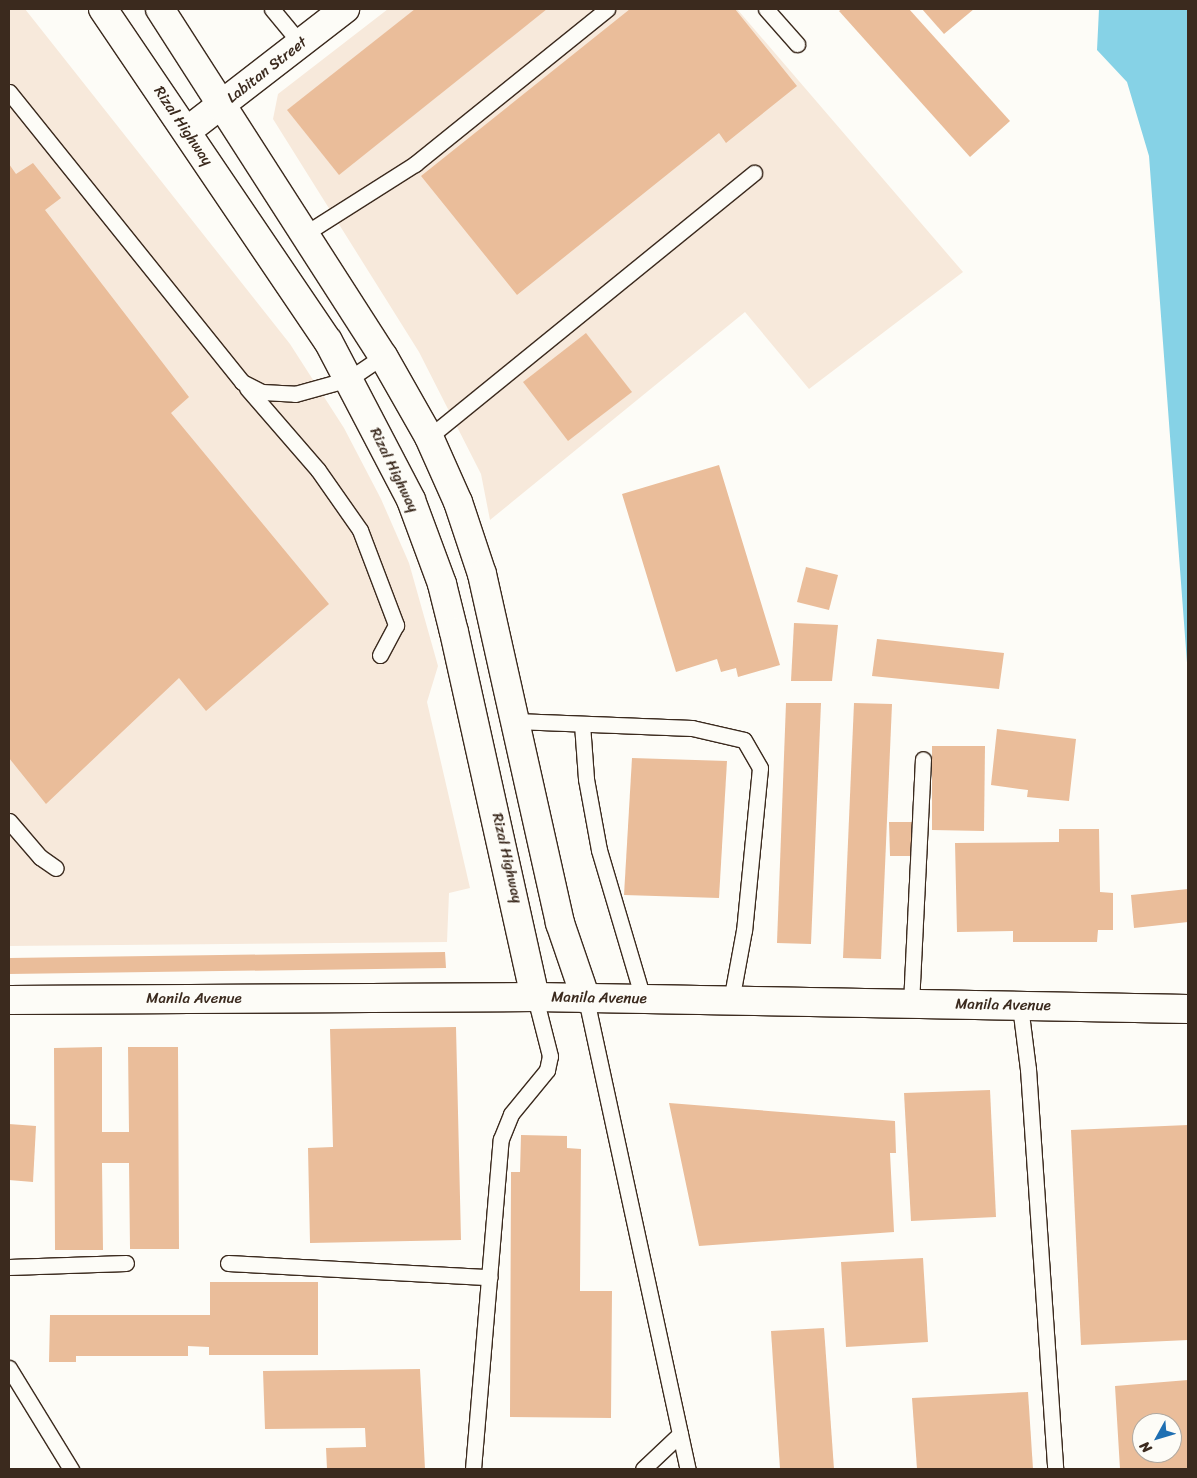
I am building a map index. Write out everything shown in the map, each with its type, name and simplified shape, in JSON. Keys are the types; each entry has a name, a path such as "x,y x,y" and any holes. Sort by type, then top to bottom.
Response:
{"main road":[{"name":"Rizal Highway","path":"103,9 328,341 411,500 442,584 535,997"},
{"path":"160,9 224,103 303,235 383,356 428,437 458,502 482,574 560,923 586,999"},
{"name":"Labitan Street","path":"187,131 346,9"},
{"name":"Manila Avenue","path":"9,1000 535,997 1188,1009"}],"lane":[{"path":"272,9 301,44"},
{"path":"303,235 415,164 607,9"},
{"path":"766,9 797,44"},
{"path":"9,92 242,382 318,470 360,530 396,625 380,655"},
{"path":"428,437 754,173"},
{"path":"242,382 262,392 295,394 349,380 383,356"},
{"path":"515,721 692,728 744,740 760,768 744,930 731,1001"},
{"path":"582,724 599,850 643,1000"},
{"path":"911,1004 923,759"},
{"path":"9,821 40,857 56,868"},
{"path":"473,1469 501,1139 511,1114 538,1086 550,1056 535,997"},
{"path":"586,999 688,1469"},
{"path":"1020,1006 1028,1069 1055,1469"},
{"path":"9,1267 126,1263"},
{"path":"228,1263 490,1277"},
{"path":"9,1368 71,1469"},
{"path":"643,1469 680,1434"}],"shaded area":[{"path":"9,9 25,9 290,344 344,428 381,499 409,563 438,666 427,702 470,888 449,893 447,942 9,946"},
{"path":"388,9 737,9 963,272 809,389 745,312 490,520 481,474 419,352 273,119 278,94"}],"water":[{"path":"1099,9 1188,9 1188,676 1149,156 1127,82 1097,50"}],"building":[{"path":"415,9 547,9 339,175 287,110"},
{"path":"630,9 735,9 797,86 726,143 719,133 517,295 421,176"},
{"path":"842,9 909,9 1010,121 970,157 839,11"},
{"path":"922,9 974,9 944,34"},
{"path":"33,163 61,198 45,210 189,397 171,413 329,604 206,711 179,678 46,804 9,758 9,164 16,174"},
{"path":"586,333 632,392 568,441 523,382"},
{"path":"719,465 780,665 738,677 736,668 721,672 717,659 676,672 622,494"},
{"path":"806,567 838,575 829,610 797,602"},
{"path":"794,623 838,625 832,681 791,681"},
{"path":"877,639 1004,653 999,689 872,676"},
{"path":"786,703 821,703 811,944 777,943"},
{"path":"854,703 892,704 881,959 843,958"},
{"path":"997,729 1076,739 1069,801 1027,797 1028,790 991,785"},
{"path":"932,746 985,746 984,831 932,830"},
{"path":"632,758 727,761 719,898 624,895"},
{"path":"889,822 913,822 914,856 890,856"},
{"path":"1059,829 1099,829 1100,892 1113,893 1113,930 1098,930 1097,942 1013,942 1013,931 957,932 955,843 1059,842"},
{"path":"1188,889 1188,922 1134,928 1131,895"},
{"path":"445,952 446,968 9,974 9,958"},
{"path":"456,1027 461,1240 310,1243 308,1148 333,1147 330,1029"},
{"path":"102,1047 102,1132 129,1132 128,1047 178,1047 179,1249 130,1249 129,1163 102,1163 103,1250 55,1250 54,1048"},
{"path":"990,1090 996,1217 911,1221 904,1093"},
{"path":"669,1103 895,1121 896,1153 890,1153 894,1232 699,1246"},
{"path":"9,1124 36,1126 33,1182 9,1180"},
{"path":"1188,1125 1188,1340 1081,1345 1071,1130"},
{"path":"521,1135 567,1136 567,1148 581,1149 580,1291 612,1291 611,1418 510,1417 511,1172 520,1172"},
{"path":"923,1258 928,1342 846,1347 841,1262"},
{"path":"210,1282 318,1282 318,1355 209,1355 209,1347 188,1346 188,1356 76,1356 76,1362 49,1362 50,1315 210,1315"},
{"path":"824,1328 834,1469 780,1469 771,1331"},
{"path":"420,1369 425,1469 327,1469 326,1448 366,1447 365,1428 265,1429 263,1371"},
{"path":"1188,1380 1188,1469 1120,1469 1115,1386"},
{"path":"1028,1392 1033,1469 917,1469 912,1398"}]}
